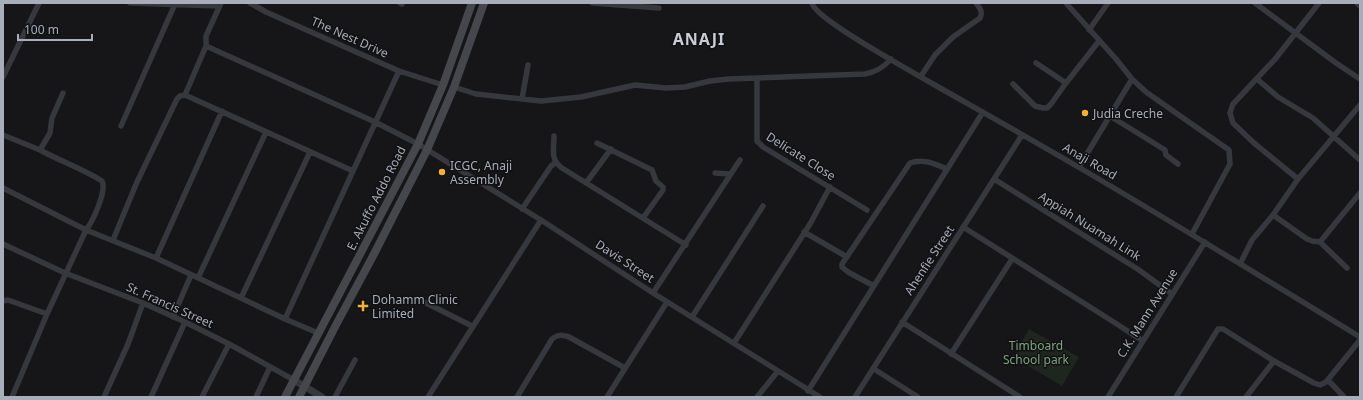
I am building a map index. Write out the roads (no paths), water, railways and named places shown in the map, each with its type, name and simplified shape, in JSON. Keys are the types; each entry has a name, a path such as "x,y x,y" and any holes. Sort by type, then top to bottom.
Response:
{"main road":[{"name":"E. Akuffo Addo Road","path":"285,397 418,144 443,85 472,3"},
{"name":"E. Akuffo Addo Road","path":"299,397 427,150 454,87 484,3"}],"street":[{"path":"3,77 39,3"},
{"path":"130,3 220,5 206,36 206,46 186,95"},
{"name":"The Nest Drive","path":"250,3 266,12 399,71 443,85"},
{"path":"592,3 659,8"},
{"name":"Anaji Road","path":"812,3 813,7 820,14 849,34 1079,167 1360,336"},
{"path":"920,76 935,55 953,37 980,18 980,8 976,3"},
{"path":"1066,3 1132,79 1146,92 1229,150 1230,164 1192,234"},
{"path":"1090,30 1108,3"},
{"path":"1255,3 1360,79"},
{"path":"1298,179 1254,143 1233,123 1230,113 1233,104 1258,79 1319,3"},
{"path":"1357,3 1360,6"},
{"path":"121,126 175,4"},
{"path":"1013,84 1035,106 1047,108 1052,104 1066,83 1099,41"},
{"name":"Davis Street","path":"206,46 375,122 418,144 541,220 667,302 734,342 810,393 820,397"},
{"path":"454,87 476,94 541,101 581,97 635,85 666,88 685,87 723,80 864,74 876,72 884,67 891,59"},
{"path":"1036,63 1066,83"},
{"path":"522,99 528,65"},
{"path":"285,319 399,71"},
{"name":"Delicate Close","path":"757,78 757,141 763,147 868,210"},
{"path":"1079,167 1132,79"},
{"path":"1258,79 1278,97 1313,118 1360,160"},
{"path":"40,150 50,133 52,118 63,93"},
{"path":"113,240 138,182 177,99 180,96 186,95 353,171"},
{"path":"1240,264 1252,240 1273,215 1298,179 1360,105"},
{"path":"156,258 222,111"},
{"path":"810,393 874,286 982,112"},
{"path":"1110,116 1164,150 1166,155 1178,164"},
{"path":"198,278 266,132"},
{"path":"3,135 40,150 102,181 104,188 93,220 86,230 65,273 12,397"},
{"name":"Ahenfie Street","path":"855,397 1022,135"},
{"path":"554,136 554,159 556,163 686,245"},
{"path":"597,143 652,170 656,181 663,187 663,190 643,218"},
{"path":"586,183 611,149"},
{"path":"241,298 310,152"},
{"path":"653,293 686,245 740,160"},
{"path":"874,286 848,272 842,267 842,264 910,163 916,161 928,162 947,169"},
{"path":"522,209 552,166 556,163"},
{"path":"715,173 730,174"},
{"name":"Appiah Nuamah Link","path":"994,179 1139,270 1172,294"},
{"path":"734,342 804,232 830,187"},
{"path":"3,188 86,230 156,258 318,333"},
{"path":"1320,242 1360,193"},
{"path":"692,317 763,206"},
{"path":"1273,215 1307,239 1320,242 1347,268"},
{"path":"428,397 541,220"},
{"path":"963,227 1143,341"},
{"path":"804,232 847,257"},
{"name":"C.K. Mann Avenue","path":"1108,397 1205,242"},
{"name":"St. Francis Street","path":"3,244 65,273 173,316 229,344 322,397"},
{"path":"951,354 1012,259"},
{"path":"173,316 191,275"},
{"path":"418,299 472,326"},
{"path":"3,301 8,300 47,314"},
{"path":"607,397 667,302"},
{"path":"104,397 128,344 143,303"},
{"path":"151,397 185,322"},
{"path":"902,322 1020,397"},
{"path":"1176,397 1218,329 1223,329 1274,361 1318,385 1323,384 1328,380 1360,340"},
{"path":"516,397 556,335 562,334 569,337 625,368"},
{"path":"202,397 229,344"},
{"path":"335,397 355,360"},
{"path":"1246,397 1274,361"},
{"path":"256,397 270,367"},
{"path":"874,369 918,397"},
{"path":"757,397 778,372"},
{"path":"1328,380 1344,397"}],"place":[{"name":"Judia Creche","path":"1085,113"},
{"name":"ICGC, Anaji Assembly","path":"442,172"},
{"name":"Dohamm Clinic Limited","path":"363,306"}],"district":[{"name":"ANAJI","path":"699,39"}],"park label":[{"name":"Timboard School park","path":"1036,352"}]}
